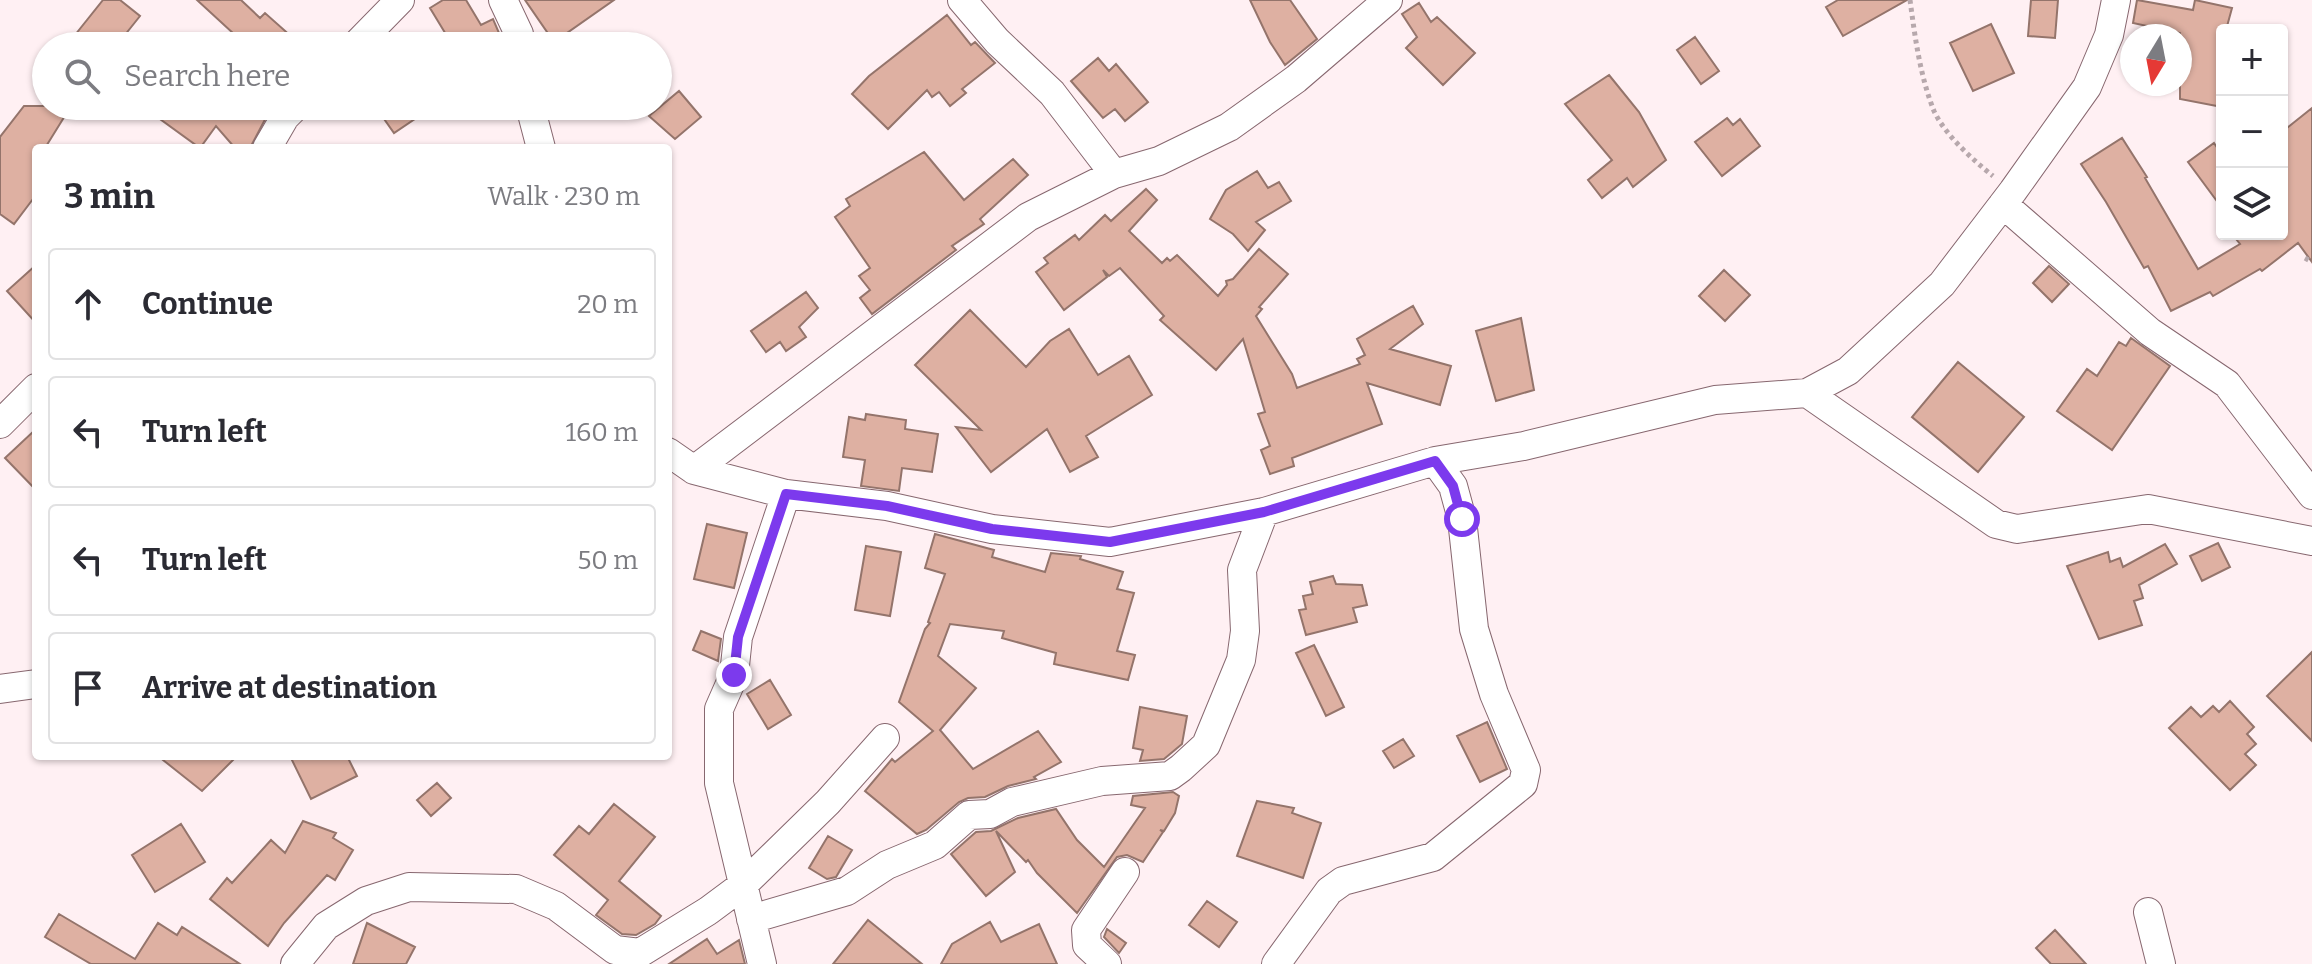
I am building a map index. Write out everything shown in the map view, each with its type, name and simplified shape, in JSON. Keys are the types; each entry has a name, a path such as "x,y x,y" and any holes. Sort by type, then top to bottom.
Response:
{"street":[{"path":"369,32 400,0"},
{"path":"503,0 518,32"},
{"path":"962,0 997,41 1052,93 1114,174"},
{"path":"694,470 1028,217 1114,174 1159,161 1229,127 1296,79 1388,0"},
{"path":"672,455 694,470 786,494 887,506 992,529 1110,542 1264,512 1435,461 1524,446 1715,400 1807,393 1848,371 1942,284 2087,87 2109,35 2116,0"},
{"path":"269,144 283,120"},
{"path":"534,120 540,144"},
{"path":"2008,198 2150,332 2227,384 2312,495"},
{"path":"0,424 32,392"},
{"path":"1807,393 1996,524 2017,529 2148,509 2312,541"},
{"path":"1276,964 1329,891 1343,881 1433,857 1523,784 1526,770 1494,694 1474,629 1462,519 1453,486 1435,461"},
{"path":"762,964 719,783 719,709 734,675 738,637 786,494"},
{"path":"751,919 847,891 887,865 935,845 969,815 990,814 1012,802 1102,781 1170,776 1181,768 1206,745 1241,660 1245,631 1242,570 1264,512"},
{"path":"0,689 32,685"},
{"path":"295,964 326,926 366,901 409,887 516,889 556,906 615,950 640,953 708,911 743,885 828,802 885,738"},
{"path":"1107,964 1087,945 1086,930 1125,872"},
{"path":"2148,912 2161,964"}],"path":[{"path":"1910,0 1918,57 1935,113 1969,157 2008,198"},
{"path":"2305,258 2312,262"}],"building":[{"path":"103,0 120,0 140,16 127,32 77,32"},
{"path":"197,0 241,0 260,18 265,13 286,32 232,32"},
{"path":"443,0 466,0 481,25 493,19 499,32 445,32 430,8"},
{"path":"525,0 614,0 568,32 547,32"},
{"path":"1250,0 1290,0 1317,39 1285,65"},
{"path":"1838,0 1907,0 1843,36 1826,7"},
{"path":"2031,0 2058,0 2055,38 2028,36"},
{"path":"2137,0 2193,10 2195,0 2232,8 2228,24 2216,24 2216,106 2180,99 2180,96 2192,96 2192,24 2133,23"},
{"path":"1419,3 1431,22 1437,17 1475,53 1443,85 1406,48 1417,37 1402,14"},
{"path":"947,15 971,45 975,42 995,63 962,89 966,93 950,106 939,92 932,97 927,90 888,129 852,94 869,76"},
{"path":"1991,24 2014,73 1973,91 1950,43"},
{"path":"1695,37 1719,71 1701,84 1677,50"},
{"path":"1098,58 1109,71 1116,64 1148,102 1125,121 1115,109 1103,118 1071,81"},
{"path":"1609,75 1639,112 1666,160 1633,187 1627,178 1602,198 1588,180 1612,160 1565,104"},
{"path":"679,91 701,117 675,139 654,120 672,120 672,97"},
{"path":"24,106 32,106 32,120 62,120 47,144 32,144 32,200 14,224 0,214 0,137"},
{"path":"2312,108 2312,262 2298,243 2262,271 2260,269 2213,296 2210,292 2171,311 2148,266 2144,268 2081,164 2122,138 2198,269 2240,244 2237,240 2288,240 2288,127"},
{"path":"1727,118 1733,125 1740,119 1760,146 1722,176 1695,142"},
{"path":"161,120 265,120 252,144 232,144 216,126 203,144 194,144"},
{"path":"385,120 413,120 394,133"},
{"path":"2214,143 2216,200 2188,162"},
{"path":"924,152 964,200 1013,159 1028,175 980,219 984,224 952,246 956,250 872,314 860,298 870,290 859,276 870,268 835,217 850,206 846,199"},
{"path":"1257,171 1268,188 1279,182 1291,201 1256,222 1265,230 1248,251 1233,234 1210,219 1226,190"},
{"path":"1146,189 1157,200 1129,231 1162,263 1177,255 1218,296 1227,285 1226,281 1233,279 1259,249 1288,274 1259,307 1262,309 1256,316 1292,374 1297,388 1360,364 1357,359 1365,355 1357,339 1413,306 1423,324 1390,349 1451,366 1440,405 1367,383 1382,424 1292,458 1294,466 1270,474 1261,450 1270,446 1258,414 1265,412 1243,339 1216,370 1160,320 1164,316 1120,268 1109,276 1103,270 1107,277 1064,310 1036,272 1048,263 1044,258 1075,235 1079,240 1105,215 1111,221"},
{"path":"2049,266 2069,284 2052,302 2033,283"},
{"path":"32,269 32,319 7,291"},
{"path":"1724,270 1750,295 1725,321 1699,296"},
{"path":"806,292 818,308 799,327 806,337 786,351 780,342 766,352 751,331"},
{"path":"970,310 1026,367 1050,341 1069,329 1098,375 1129,356 1152,395 1086,436 1098,457 1070,472 1047,429 991,472 956,427 981,430 915,365"},
{"path":"1521,318 1534,390 1496,401 1476,331"},
{"path":"2131,338 2170,366 2112,450 2057,411 2087,369 2097,376 2119,342 2126,346"},
{"path":"1958,362 2024,417 1978,472 1912,417"},
{"path":"866,414 906,420 905,429 938,434 932,472 902,468 899,491 861,486 865,460 843,457 849,417 865,420"},
{"path":"32,433 32,486 5,458"},
{"path":"707,524 747,533 734,588 694,579"},
{"path":"935,534 994,550 992,557 1045,572 1051,553 1081,556 1080,559 1123,572 1117,589 1134,593 1117,651 1135,655 1128,680 1054,664 1056,653 1002,638 1004,631 950,624 938,656 976,688 940,730 973,769 1038,731 1061,762 1034,777 1036,779 1008,786 985,797 959,802 917,834 865,791 892,759 895,762 933,731 899,702 925,629 930,623 945,574 925,568"},
{"path":"2218,543 2230,567 2202,581 2190,556"},
{"path":"2165,544 2177,564 2139,585 2143,598 2134,601 2142,625 2099,639 2067,566 2108,552 2110,562 2120,558 2123,567"},
{"path":"866,546 901,552 890,616 855,610"},
{"path":"1333,576 1336,584 1362,585 1367,605 1353,608 1357,622 1306,635 1299,610 1306,609 1303,596 1313,594 1310,582"},
{"path":"701,631 721,639 718,661 693,650"},
{"path":"1314,645 1344,707 1326,716 1296,653"},
{"path":"2312,652 2312,741 2267,696"},
{"path":"770,680 791,715 768,729 747,694"},
{"path":"2230,701 2254,727 2247,734 2256,744 2245,754 2256,765 2230,790 2169,728 2191,707 2201,717 2213,706 2219,712"},
{"path":"1140,707 1187,716 1182,744 1164,759 1140,761 1143,750 1133,748"},
{"path":"1487,722 1507,769 1480,782 1457,736"},
{"path":"1403,739 1414,756 1394,768 1383,751"},
{"path":"163,760 233,760 202,791"},
{"path":"292,760 349,760 357,776 311,799"},
{"path":"437,783 451,798 431,816 417,800"},
{"path":"1173,792 1179,796 1175,813 1164,831 1160,830 1163,832 1143,862 1127,855 1117,857 1077,913 996,831 1015,872 986,896 951,854 976,832 991,831 1018,818 1056,809 1077,840 1104,867 1145,808 1131,805 1133,796"},
{"path":"1257,801 1294,808 1292,813 1321,823 1303,878 1237,856"},
{"path":"614,804 655,837 619,881 661,916 655,924 636,935 622,934 596,915 608,900 554,855 579,826 589,834"},
{"path":"303,821 336,833 333,838 353,850 335,880 327,875 268,946 210,899 227,878 232,883 271,840 285,853"},
{"path":"181,824 205,862 155,892 132,855"},
{"path":"828,836 852,850 836,877 827,879 809,868"},
{"path":"1207,901 1237,922 1219,947 1189,925"},
{"path":"59,914 135,959 158,923 177,935 182,927 240,964 91,964 45,937"},
{"path":"868,920 922,964 833,964"},
{"path":"990,922 1001,942 1039,924 1057,964 941,964 952,944"},
{"path":"367,923 415,947 406,964 353,964"},
{"path":"1107,929 1126,943 1119,953 1104,937"},
{"path":"2055,930 2086,964 2051,964 2036,948"},
{"path":"707,939 717,954 739,940 745,964 669,964"}],"route":[{"path":"734,675 738,637 786,494 887,506 992,529 1110,542 1264,512 1435,461 1453,486 1462,519"}]}
